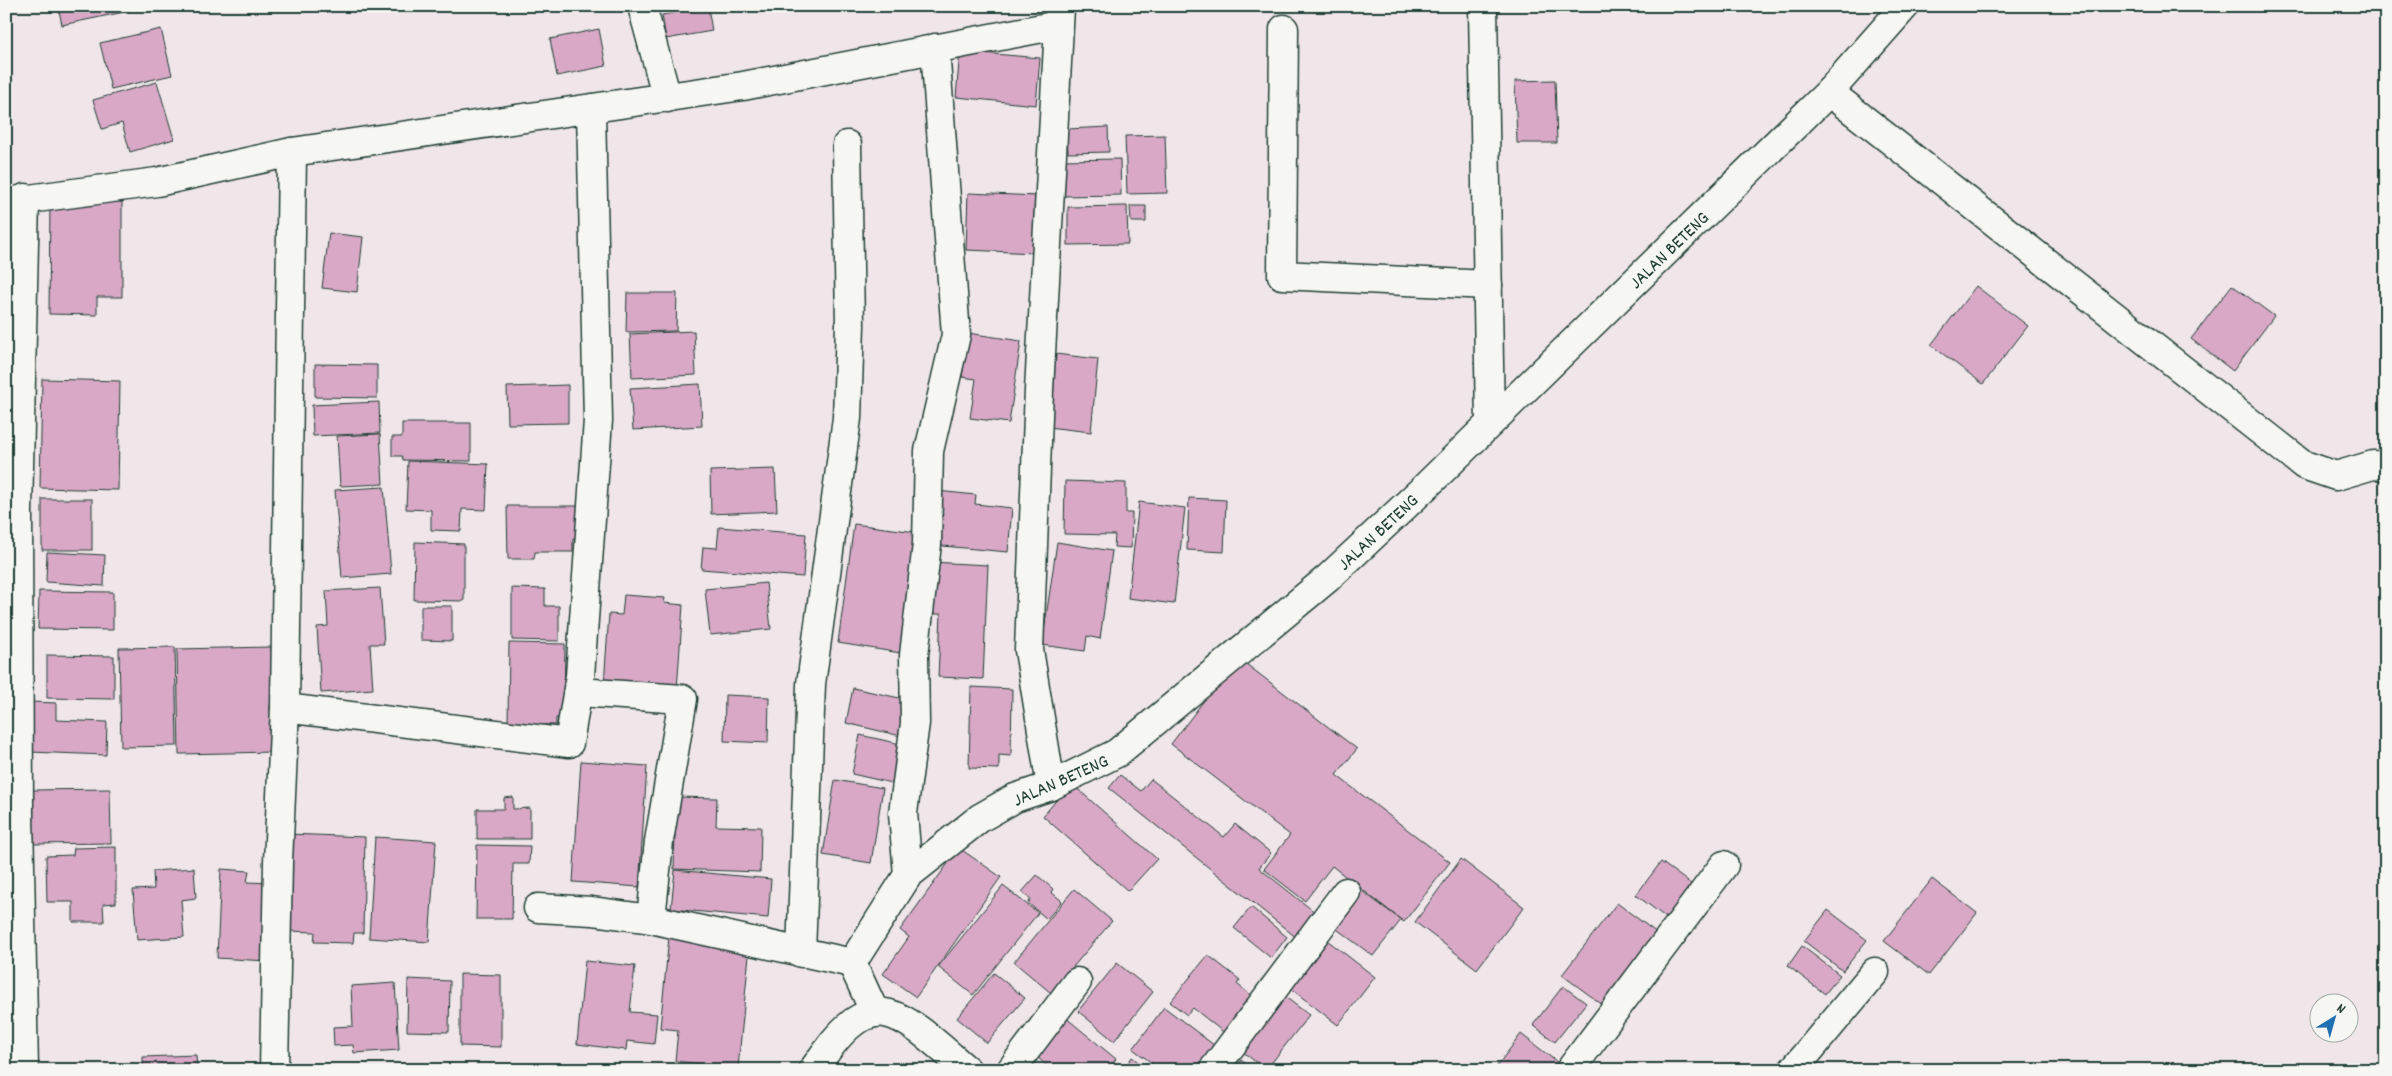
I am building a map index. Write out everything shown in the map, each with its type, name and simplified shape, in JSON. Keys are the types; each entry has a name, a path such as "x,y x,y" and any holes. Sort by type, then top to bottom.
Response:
{"street":[{"path":"642,6 667,98"},
{"name":"JALAN BETENG","path":"852,963 908,875 980,818 1015,798 1051,786 1117,753 1328,578 1490,423 1829,92 1905,6"},
{"path":"1483,7 1490,423"},
{"path":"24,1070 19,806 15,200 157,182 292,152 591,110 743,86 936,48 1059,16 1039,390 1029,650 1051,786"},
{"path":"1284,28 1282,275 1488,285"},
{"path":"908,875 903,813 915,723 914,655 927,544 929,451 956,335 936,48"},
{"path":"1829,92 2304,465 2336,476 2373,464 2386,466"},
{"path":"285,708 569,743 578,692 598,420 591,110"},
{"path":"801,953 811,684 847,418 850,325 847,145"},
{"path":"274,1070 278,862 285,708 292,152"},
{"path":"578,692 683,699 658,841 651,920"},
{"path":"1570,1070 1724,865"},
{"path":"1213,1070 1346,892"},
{"path":"538,908 592,911 651,920 852,963 875,1013"},
{"path":"1793,1070 1875,972"},
{"path":"1011,1070 1078,982"},
{"path":"813,1070 850,1025 863,1017 875,1013 885,1013 906,1022 967,1070"}],"building":[{"path":"58,6 128,6 129,11 62,25"},
{"path":"1786,6 1816,6 1787,12"},
{"path":"708,7 712,31 666,39 662,15"},
{"path":"161,29 172,75 111,89 100,43"},
{"path":"599,29 606,66 557,76 550,39"},
{"path":"960,51 1040,58 1036,105 956,97"},
{"path":"1555,80 1557,143 1517,143 1515,81"},
{"path":"157,82 174,139 130,152 122,123 102,129 93,100"},
{"path":"1108,127 1109,152 1068,153 1067,129"},
{"path":"1165,135 1167,193 1127,194 1125,136"},
{"path":"1120,159 1121,195 1062,196 1061,160"},
{"path":"968,193 1038,196 1036,253 966,250"},
{"path":"50,200 122,202 122,297 97,297 97,315 49,314"},
{"path":"1127,206 1128,244 1068,245 1068,207"},
{"path":"1130,206 1146,206 1146,222 1131,222"},
{"path":"329,233 363,237 357,292 322,288"},
{"path":"2232,285 2274,316 2233,371 2191,339"},
{"path":"1976,286 2028,326 1983,384 1931,345"},
{"path":"627,293 677,293 676,331 626,332"},
{"path":"694,331 696,375 632,378 630,334"},
{"path":"968,333 1021,341 1009,423 970,418 976,379 962,377"},
{"path":"1047,353 1098,359 1091,432 1039,426"},
{"path":"315,364 377,365 377,398 315,397"},
{"path":"42,379 120,381 118,490 40,488"},
{"path":"700,384 702,426 633,430 630,388"},
{"path":"568,385 568,423 508,424 507,387"},
{"path":"379,402 380,433 313,436 312,405"},
{"path":"402,423 471,423 471,461 403,460 402,456 392,456 392,437 402,437"},
{"path":"380,434 383,484 340,486 337,436"},
{"path":"408,461 488,464 486,510 462,509 461,531 431,530 431,510 406,509"},
{"path":"775,469 777,511 711,514 710,471"},
{"path":"1065,481 1126,483 1126,513 1132,513 1131,548 1114,547 1115,535 1064,534"},
{"path":"384,487 391,574 342,578 335,490"},
{"path":"937,491 976,495 975,504 1012,508 1008,552 932,545"},
{"path":"1189,498 1226,500 1224,552 1187,550"},
{"path":"42,499 92,499 92,550 42,550"},
{"path":"1139,502 1185,508 1174,604 1128,598"},
{"path":"507,506 581,506 581,539 573,539 573,552 535,552 534,559 508,559"},
{"path":"854,524 924,533 907,654 838,643"},
{"path":"719,527 806,534 803,577 701,569 703,547 717,548"},
{"path":"415,542 464,544 464,601 414,600"},
{"path":"1057,542 1112,551 1100,639 1087,636 1085,651 1042,645"},
{"path":"47,552 105,555 104,586 46,582"},
{"path":"930,562 988,565 983,679 938,677 941,614 927,614"},
{"path":"766,583 771,629 710,635 705,589"},
{"path":"380,588 384,644 370,644 373,689 321,693 317,627 328,626 326,591"},
{"path":"512,588 545,589 545,606 559,606 559,641 512,640"},
{"path":"39,591 113,592 113,630 38,629"},
{"path":"624,595 665,598 664,603 683,605 677,690 604,684 609,614 622,615"},
{"path":"421,606 452,606 452,641 421,640"},
{"path":"509,643 565,644 564,718 556,718 556,725 508,724"},
{"path":"175,647 177,746 121,747 119,648"},
{"path":"271,647 274,752 179,754 177,649"},
{"path":"47,655 114,656 114,699 47,698"},
{"path":"1237,657 1357,749 1336,775 1450,862 1404,922 1332,866 1305,901 1264,869 1290,835 1171,744"},
{"path":"971,687 1012,689 1011,756 999,755 999,769 969,768"},
{"path":"853,688 909,700 901,736 846,723"},
{"path":"725,695 769,697 768,743 724,741"},
{"path":"31,702 56,703 56,720 107,722 106,755 29,752"},
{"path":"860,735 905,745 896,784 852,774"},
{"path":"581,761 647,766 639,887 573,882"},
{"path":"1120,775 1141,791 1151,779 1224,837 1235,824 1271,853 1259,868 1321,917 1302,942 1109,788"},
{"path":"835,780 883,788 871,863 823,855"},
{"path":"1071,783 1157,859 1128,891 1043,816"},
{"path":"110,789 111,843 32,844 31,790"},
{"path":"513,797 513,809 530,808 530,839 477,839 477,809 504,809 504,798"},
{"path":"676,797 717,798 716,826 761,827 760,872 674,869"},
{"path":"288,834 365,837 363,933 354,933 353,943 314,942 315,932 286,931"},
{"path":"375,837 436,841 429,942 369,938"},
{"path":"477,845 530,846 529,864 513,864 512,919 476,919"},
{"path":"116,847 116,903 103,904 104,922 73,922 73,902 47,902 46,856 73,855 74,848"},
{"path":"959,848 1001,877 916,997 883,974 909,937 900,930"},
{"path":"1461,859 1524,907 1477,969 1415,922"},
{"path":"1661,862 1695,887 1669,920 1636,895"},
{"path":"194,868 196,898 181,900 184,937 137,940 133,890 154,889 153,871"},
{"path":"221,869 249,871 247,882 271,883 266,961 217,958"},
{"path":"675,870 771,879 768,918 671,909"},
{"path":"1037,875 1053,889 1051,892 1062,901 1047,919 1028,903 1031,899 1022,892"},
{"path":"1932,879 1977,913 1929,975 1884,941"},
{"path":"1003,886 1038,913 973,995 938,967"},
{"path":"1074,889 1112,921 1051,993 1014,962"},
{"path":"1362,891 1401,920 1373,956 1334,927"},
{"path":"1617,903 1661,936 1607,1008 1562,975"},
{"path":"1251,907 1287,937 1271,958 1234,928"},
{"path":"1828,910 1867,940 1843,971 1804,941"},
{"path":"669,937 750,945 738,1068 675,1061 678,1030 660,1028"},
{"path":"1323,937 1375,977 1338,1025 1286,985"},
{"path":"1802,946 1840,975 1825,994 1788,966"},
{"path":"1208,955 1240,980 1237,984 1253,997 1227,1035 1193,1008 1187,1015 1170,1002"},
{"path":"585,961 635,966 630,1012 657,1014 654,1044 627,1041 626,1050 577,1044"},
{"path":"1117,963 1153,992 1114,1041 1078,1011"},
{"path":"994,973 1025,998 987,1043 957,1018"},
{"path":"460,974 501,975 501,1047 460,1046"},
{"path":"408,979 450,981 449,1032 407,1031"},
{"path":"395,983 399,1050 354,1053 353,1045 334,1046 333,1027 353,1026 351,986"},
{"path":"1563,986 1586,1003 1555,1042 1533,1025"},
{"path":"1276,990 1309,1015 1266,1070 1234,1045"},
{"path":"1164,1007 1219,1049 1203,1070 1123,1070 1132,1057 1147,1069 1152,1063 1133,1049"},
{"path":"1065,1017 1116,1059 1107,1070 1047,1070 1049,1068 1034,1054"},
{"path":"1521,1034 1557,1062 1550,1070 1494,1070"},
{"path":"196,1055 197,1070 143,1070 143,1057"},
{"path":"1241,1060 1254,1070 1234,1070"}]}
